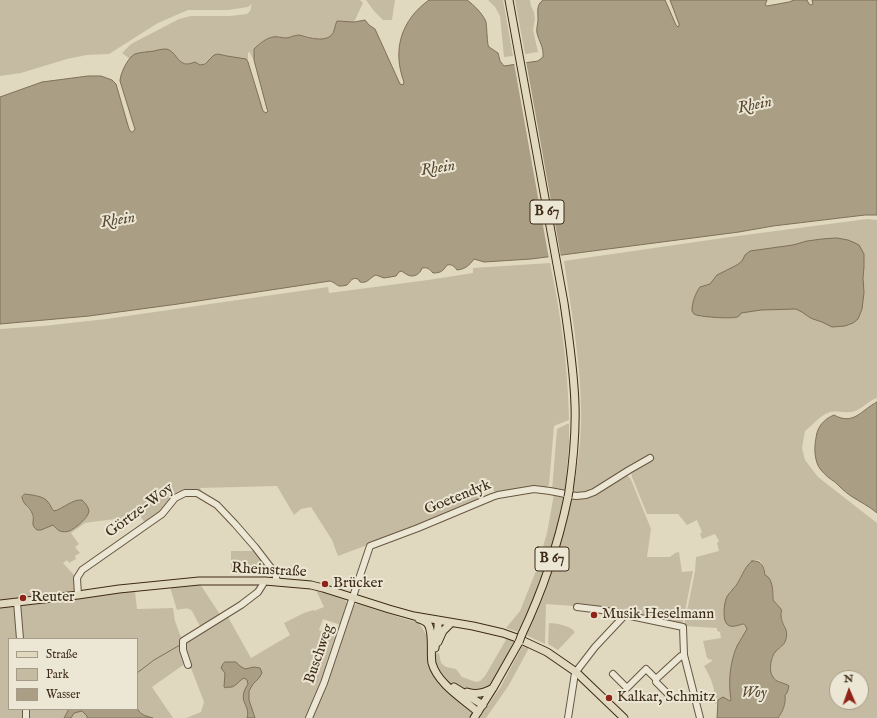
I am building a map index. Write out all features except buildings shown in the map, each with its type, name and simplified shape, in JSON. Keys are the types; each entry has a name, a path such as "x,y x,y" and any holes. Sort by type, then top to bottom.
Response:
{"main road":[{"name":"B 67","path":"474,718 519,642 551,565 560,535 569,494 575,426 573,374 568,331 510,0"},
{"name":"Rheinstraße","path":"0,604 119,589 200,581 265,581 310,585 414,616 451,622 517,638 547,652 576,672 624,718"},
{"path":"414,616 427,623 430,630 432,663 435,671 447,686 478,712"},
{"path":"431,643 438,620"},
{"path":"438,620 434,658 436,668 446,682 483,704"},
{"path":"435,650 443,631 451,622"},
{"path":"460,691 479,694 493,688"}],"street":[{"name":"Goetendyk","path":"353,598 370,546 498,495 534,489 576,496 590,494 650,458"},
{"name":"Görtze-Woy","path":"78,595 77,578 82,570 162,514 175,498 191,493 197,493 217,505 256,547 275,573 278,582"},
{"path":"188,665 183,650 183,641 241,605 258,592 265,581"},
{"name":"Buschweg","path":"309,718 324,683 353,598"},
{"path":"17,602 20,638"},
{"path":"578,607 602,610 683,628 684,655 700,718"},
{"path":"568,718 574,676 576,672 595,646 625,615"},
{"path":"656,679 684,655"},
{"path":"613,674 627,688 646,669 668,694"}],"green space":[{"path":"0,0 360,0 363,3 354,22 337,21 329,37 325,39 318,39 303,35 296,35 288,38 269,38 260,43 254,49 254,60 249,52 248,53 248,62 247,60 218,54 200,65 197,63 180,63 170,51 132,56 130,59 122,53 131,44 179,19 191,16 230,16 247,14 250,11 252,4 248,7 228,10 188,10 158,23 109,54 87,55 67,59 21,73 0,76"},
{"path":"366,0 395,0 392,20 383,20"},
{"path":"488,0 503,0 513,56 504,57 500,16 495,7"},
{"path":"515,0 530,0 534,12 535,19 533,30 538,52 525,54"},
{"path":"867,219 877,220 877,398 855,411 830,412 823,415 805,431 802,448 805,460 818,477 877,523 877,718 778,718 784,706 786,684 772,677 770,666 775,651 782,647 786,639 785,626 781,616 782,612 773,600 772,586 764,567 760,561 756,560 751,562 747,567 733,590 728,595 734,626 743,625 747,629 735,651 731,665 731,700 721,698 715,704 715,693 709,675 704,666 712,661 711,659 709,660 707,658 703,641 721,638 720,632 717,631 717,628 684,626 695,571 696,557 719,551 717,543 719,541 715,534 702,539 700,534 702,532 697,520 687,525 678,514 647,514 631,471 594,491 585,493 573,492 579,450 581,407 577,352 564,261"},
{"path":"550,263 563,341 569,420 554,426 549,485 545,489 496,494 486,478 483,478 481,486 484,498 418,526 338,556 332,540 311,507 301,509 294,515 277,486 200,488 203,494 184,492 161,513 146,524 140,516 85,523 71,533 79,544 75,547 80,553 75,556 76,559 69,563 67,560 63,563 74,575 75,588 80,592 46,597 22,597 0,602 0,329 106,319 328,287 329,293 473,273 473,268","holes":["34,495 48,502 54,511 75,501 81,523 66,532 59,531 53,525 41,530 33,525 32,514 26,506"]},
{"path":"569,424 569,445 565,490 552,490 557,429"},
{"path":"624,475 629,477 632,482 651,529 647,557 670,557 679,552 682,572 693,571 682,626 602,608 546,604 545,644 526,635 538,610 553,569 572,498 575,499"},
{"path":"554,494 564,497 553,546 540,584 518,632 506,628 520,611 536,571 547,533"},
{"path":"231,551 257,551 272,574 231,574"},
{"path":"200,584 221,616 201,628 192,611 189,609 177,610 170,587"},
{"path":"316,590 345,600 347,603 347,609 341,625 323,619 319,630 337,638 322,683 307,718 186,718 201,712 204,702 186,655 184,642 242,606 243,608 228,617 251,658 290,635 284,623 304,613 324,607"},
{"path":"135,591 137,609 173,608 175,621 182,640 186,663 152,687 173,718 28,718 27,710 138,710 138,638 21,638 19,608 22,604 30,605 51,600 81,598"},
{"path":"358,604 417,622 427,636 428,656 439,653 441,663 446,667 456,669 462,677 476,682 480,681 485,676 507,638 514,641 498,674 469,718 311,718 352,607"},
{"path":"14,606 16,608 19,638 8,638 8,710 24,710 25,718 0,718 0,607"},
{"path":"549,623 559,624 575,632 558,650 548,644"},
{"path":"524,643 530,646 509,685 486,718 479,718 500,688"}],"water":[{"name":"Rhein","path":"429,0 467,0 472,4 485,19 488,45 498,53 500,61 504,66 538,61 543,57 543,51 537,29 538,6 543,0 665,0 678,27 679,24 670,0 767,0 765,5 767,6 794,0 807,0 811,5 813,4 812,0 877,0 877,215 865,215 773,226 739,232 531,259 484,262 474,259 467,267 460,270 457,270 453,266 447,265 438,273 433,273 426,268 422,268 415,276 407,275 401,271 396,276 384,278 376,275 365,282 360,282 358,279 354,279 347,285 343,286 339,286 330,281 89,316 0,324 0,97 42,82 88,76 101,76 112,80 116,84 129,129 133,132 135,129 120,81 123,70 130,58 135,54 166,49 170,50 181,62 185,64 195,62 200,65 205,64 214,55 218,54 246,59 263,111 266,113 268,111 254,60 254,49 260,43 270,38 289,38 295,35 322,39 333,33 337,21 354,22 365,20 375,29 400,84 403,85 404,82 400,70 399,58 399,47 402,36 412,17 419,8"},
{"path":"837,238 848,240 859,245 864,254 864,293 862,309 858,319 853,323 845,326 832,327 809,317 796,309 761,310 741,313 738,317 734,318 702,316 694,314 692,311 694,299 700,287 710,284 717,275 737,265 750,251 793,245 807,241"},
{"path":"877,402 877,513 849,494 824,474 817,463 815,442 818,430 827,419 834,415 847,419 852,418"},
{"path":"25,494 44,498 54,511 75,501 82,500 89,511 87,516 75,528 68,531 60,531 53,525 37,530 33,526 33,515 22,497"},
{"name":"Woy","path":"752,561 758,562 762,565 765,575 771,582 773,589 773,600 781,610 781,618 787,635 782,646 773,656 771,674 774,679 789,686 785,695 784,707 778,718 717,718 718,700 723,697 730,701 731,700 731,665 737,646 747,629 743,624 731,626 726,623 724,613 725,602 727,596 736,586 746,567"},
{"path":"225,662 236,662 245,669 254,667 260,668 262,673 249,691 249,700 255,718 247,718 248,713 243,699 243,695 248,684 247,680 244,678 232,687 224,687 225,673 221,668"},
{"path":"68,710 138,710 142,714 153,718 87,718 82,711 74,713 71,718 64,718"}],"pier":[{"path":"526,61 561,257 549,259 514,63"}],"waterway":[{"path":"138,672 154,660 180,645"}],"place":[{"name":"Brücker","path":"325,584"},
{"name":"Reuter","path":"23,598"},
{"name":"Musik Heselmann","path":"594,615"},
{"name":"Kalkar, Schmitz","path":"609,698"}]}
